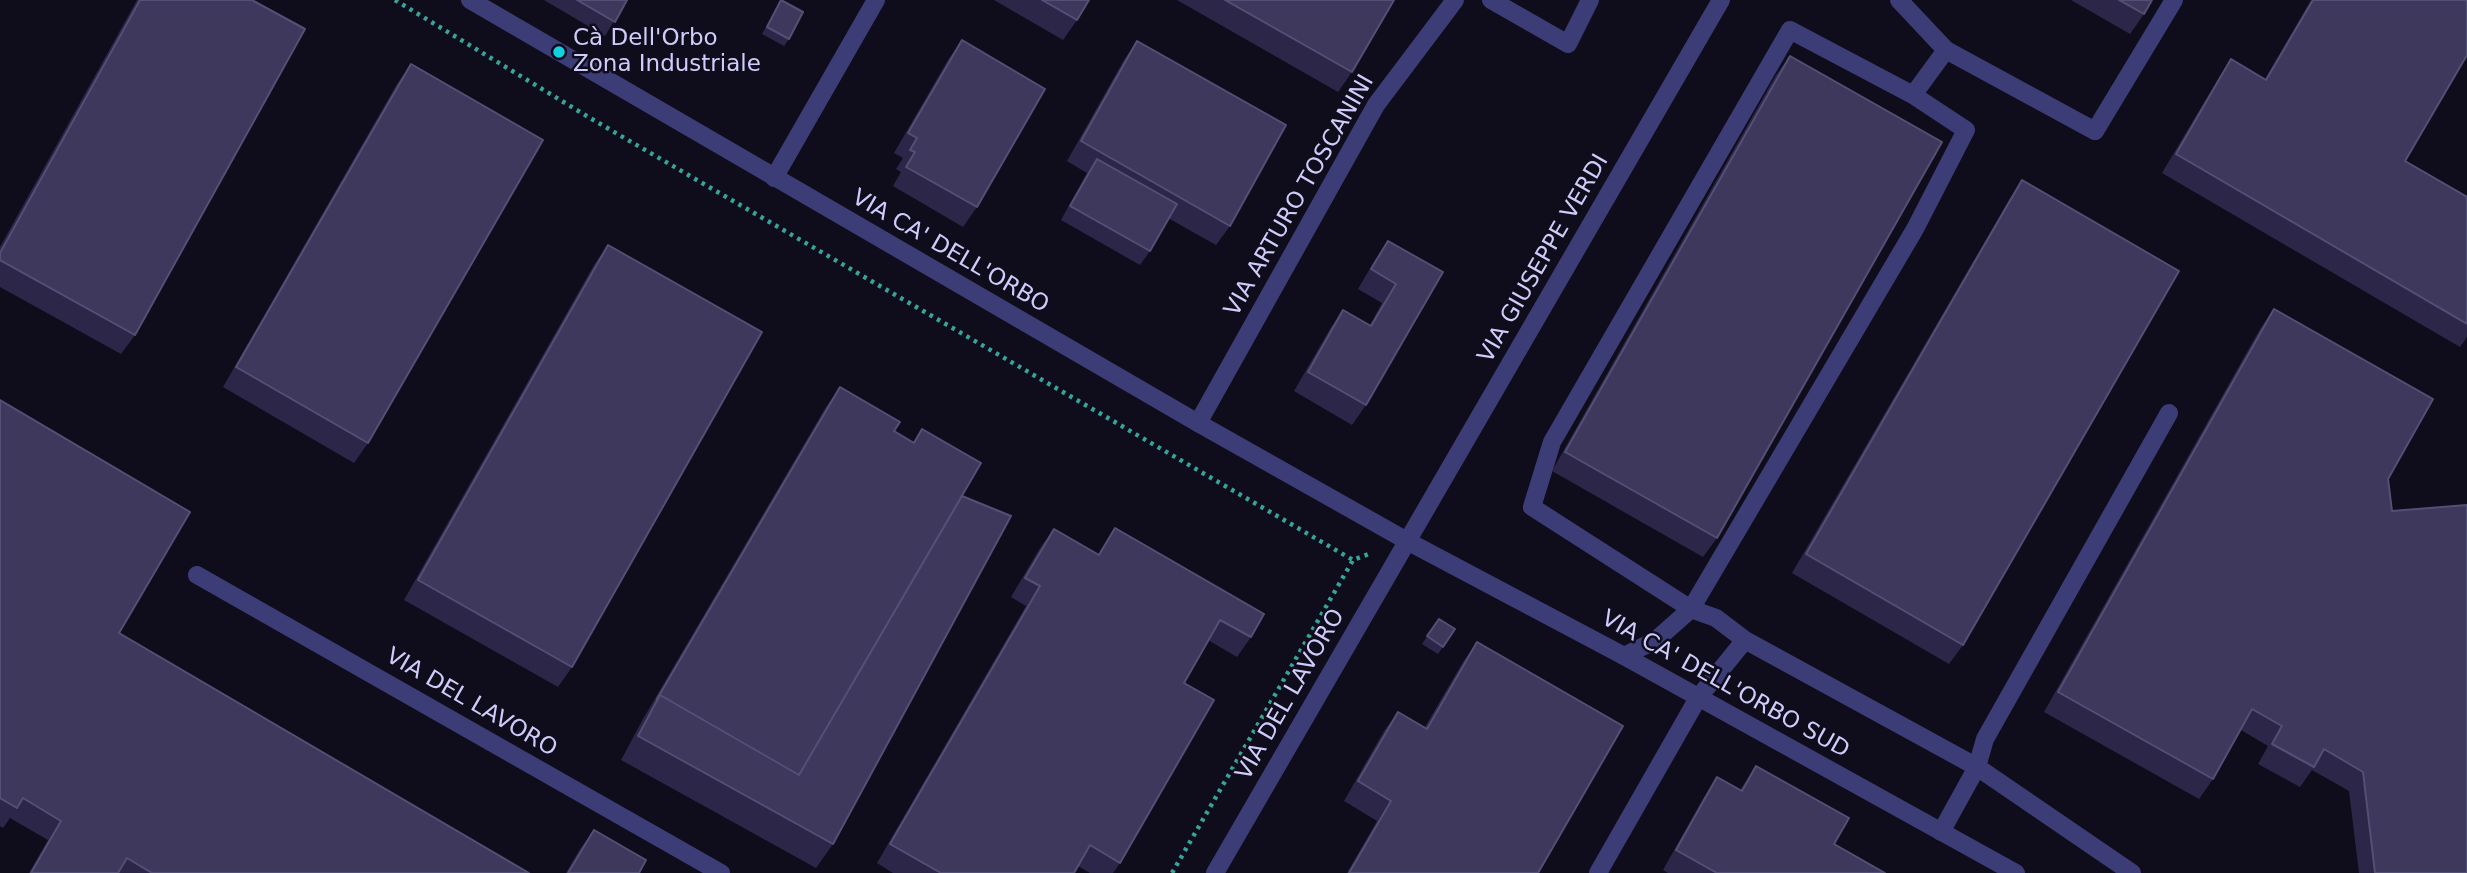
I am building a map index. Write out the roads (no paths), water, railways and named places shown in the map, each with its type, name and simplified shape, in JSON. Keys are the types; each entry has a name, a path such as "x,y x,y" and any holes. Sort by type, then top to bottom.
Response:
{"street":[{"name":"VIA CA' DELL'ORBO","path":"470,0 1198,423 1409,542"},
{"path":"774,178 876,0"},
{"name":"VIA ARTURO TOSCANINI","path":"1198,423 1376,105 1455,0"},
{"path":"1491,0 1568,44 1590,0"},
{"name":"VIA GIUSEPPE VERDI","path":"1409,542 1721,0"},
{"path":"1899,0 1946,50 2095,131 2174,0"},
{"path":"1624,656 1656,640 1690,609 1915,229 1966,130 1913,94 1790,30 1552,442 1532,507 1690,609 1716,618 1745,640 1977,767 2132,873"},
{"path":"1913,94 1946,50"},
{"path":"1941,832 1977,767 1985,739 2169,413"},
{"name":"VIA CA' DELL'ORBO SUD","path":"1409,542 1624,656 2016,873"},
{"name":"VIA DEL LAVORO","path":"1215,873 1409,542"},
{"name":"VIA DEL LAVORO","path":"197,575 721,873"},
{"path":"1598,873 1698,698 1745,640"}],"place":[{"name":"Cà Dell'Orbo Zona Industriale","path":"559,52"}]}
